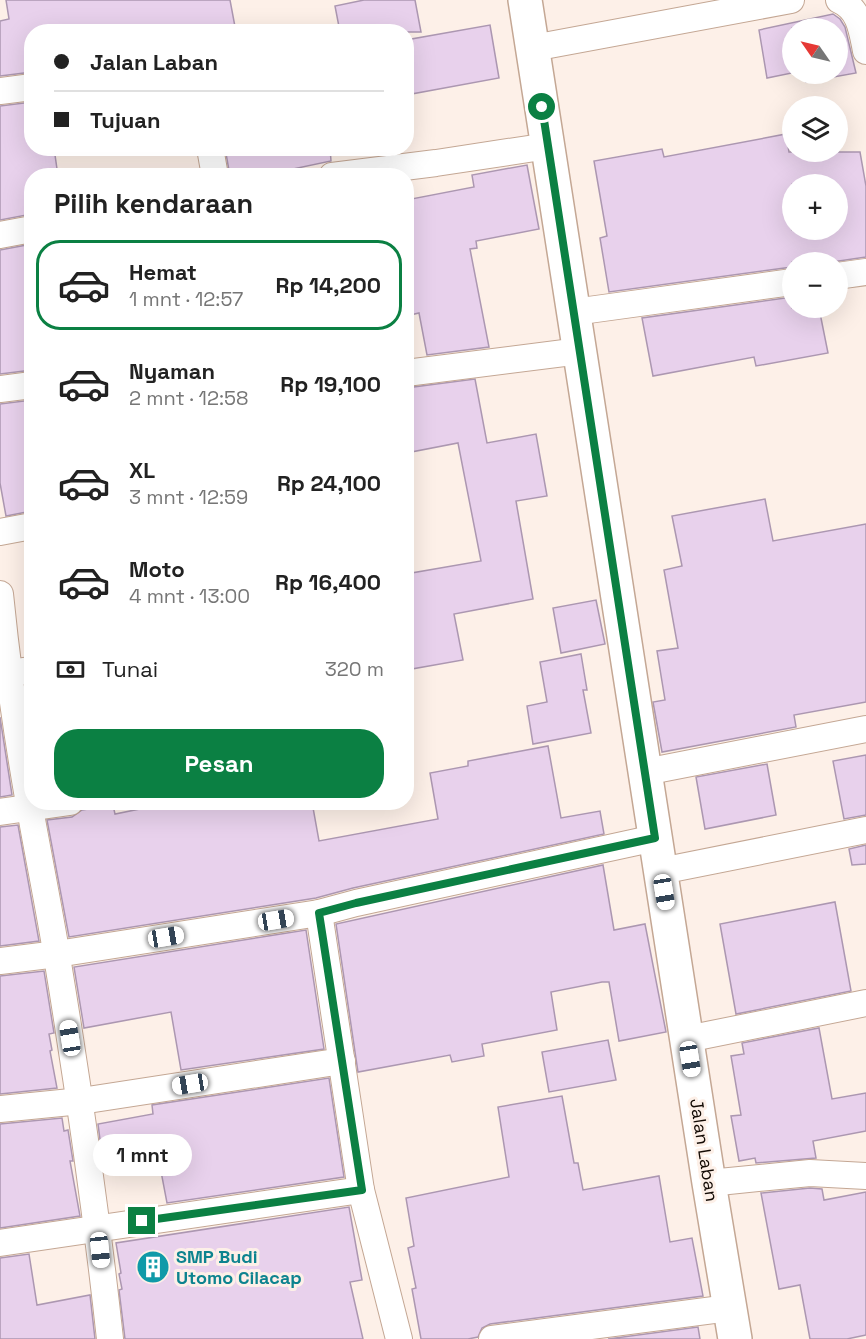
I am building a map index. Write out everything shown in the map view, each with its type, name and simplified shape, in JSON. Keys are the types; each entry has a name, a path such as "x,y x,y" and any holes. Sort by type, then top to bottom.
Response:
{"street":[{"name":"Jalan Laban","path":"525,0 735,1339"},
{"path":"533,48 791,0"},
{"path":"840,0 853,9 860,22 866,51"},
{"path":"0,91 24,88"},
{"path":"396,168 548,146"},
{"path":"0,235 24,230"},
{"path":"848,274 866,272"},
{"path":"574,312 782,283"},
{"path":"414,372 580,351"},
{"path":"0,389 24,386"},
{"path":"0,532 24,528"},
{"path":"0,594 24,760"},
{"path":"645,772 866,729"},
{"path":"0,812 24,808"},
{"path":"31,810 81,1101 110,1339"},
{"path":"661,872 866,830"},
{"path":"0,961 319,913 655,838"},
{"path":"319,913 362,1190 399,1339"},
{"path":"687,1039 866,1003"},
{"path":"0,1109 81,1101 342,1061"},
{"path":"709,1183 810,1173 866,1176"},
{"path":"0,1243 362,1190"},
{"path":"492,1339 729,1308"}],"building":[{"path":"6,0 230,0 234,24 24,24 24,73 0,76 0,21 9,19"},
{"path":"364,0 415,0 421,32 414,32 414,24 338,24 335,6"},
{"path":"833,14 839,18 814,18"},
{"path":"490,25 499,78 414,94 414,39"},
{"path":"782,25 782,75 767,78 759,30"},
{"path":"848,40 856,73 848,74"},
{"path":"24,103 24,156 55,156 57,168 24,168 24,216 0,220 0,106"},
{"path":"782,135 782,162 848,162 848,152 860,152 866,186 866,257 848,260 848,252 782,252 782,268 609,292 600,238 607,236 594,161 662,149 664,157"},
{"path":"226,156 331,156 331,161 298,168 229,168"},
{"path":"527,165 539,229 476,241 477,248 470,249 489,347 427,355 419,313 414,314 414,198 474,187 472,175"},
{"path":"24,246 24,371 0,374 0,250"},
{"path":"782,298 782,318 821,318 828,353 756,366 754,357 653,376 642,318"},
{"path":"475,379 487,443 536,434 547,496 516,501 533,599 454,614 463,660 414,669 414,573 481,561 458,443 414,451 414,387"},
{"path":"24,401 24,513 6,516 0,483 0,404"},
{"path":"765,499 773,541 866,524 866,702 794,715 796,727 662,752 653,702 665,700 657,651 678,648 664,570 682,566 672,516"},
{"path":"596,600 605,644 561,653 553,608"},
{"path":"581,654 587,690 583,690 591,733 533,744 527,706 547,702 540,662"},
{"path":"0,717 12,795 0,797"},
{"path":"548,746 561,818 600,811 604,834 316,898 69,937 47,820 72,817 82,810 114,810 115,814 135,810 313,810 319,841 438,819 430,773 468,766 468,761"},
{"path":"866,755 866,815 844,819 833,761"},
{"path":"767,764 776,815 705,829 696,777"},
{"path":"18,825 39,941 0,946 0,827"},
{"path":"866,845 866,864 852,865 849,849"},
{"path":"603,865 614,930 645,924 666,1032 619,1041 609,982 602,982 551,992 557,1030 482,1044 484,1056 452,1062 450,1055 358,1072 336,924"},
{"path":"835,902 851,991 736,1014 720,924"},
{"path":"306,930 324,1049 181,1070 171,1012 84,1028 74,967"},
{"path":"44,971 54,1033 49,1034 57,1088 0,1094 0,976"},
{"path":"819,1028 832,1099 866,1093 866,1131 813,1141 816,1158 756,1163 755,1158 739,1161 731,1116 741,1115 731,1056 744,1054 742,1043"},
{"path":"608,1040 616,1080 549,1092 542,1052"},
{"path":"329,1078 344,1177 167,1203 156,1145 102,1155 98,1124 153,1114 152,1105"},
{"path":"562,1096 574,1163 578,1163 583,1190 659,1176 670,1242 692,1238 703,1296 490,1324 482,1328 478,1337 468,1339 421,1339 412,1289 416,1288 408,1248 414,1246 406,1198 509,1177 498,1107"},
{"path":"62,1118 64,1131 68,1130 73,1161 70,1161 80,1216 0,1228 0,1124"},
{"path":"822,1189 824,1200 866,1192 866,1335 847,1339 810,1339 800,1285 779,1289 761,1193"},
{"path":"349,1207 362,1280 350,1282 363,1339 125,1339 119,1290 122,1289 119,1274 121,1273 116,1243"},
{"path":"29,1254 37,1305 90,1295 95,1339 0,1339 0,1258"},
{"path":"698,1327 700,1339 608,1339"}],"place":[{"name":"SMP Budi Utomo Cilacap","path":"153,1267"}],"route":[{"path":"142,1221 362,1190 319,913 655,838 542,107"}]}
